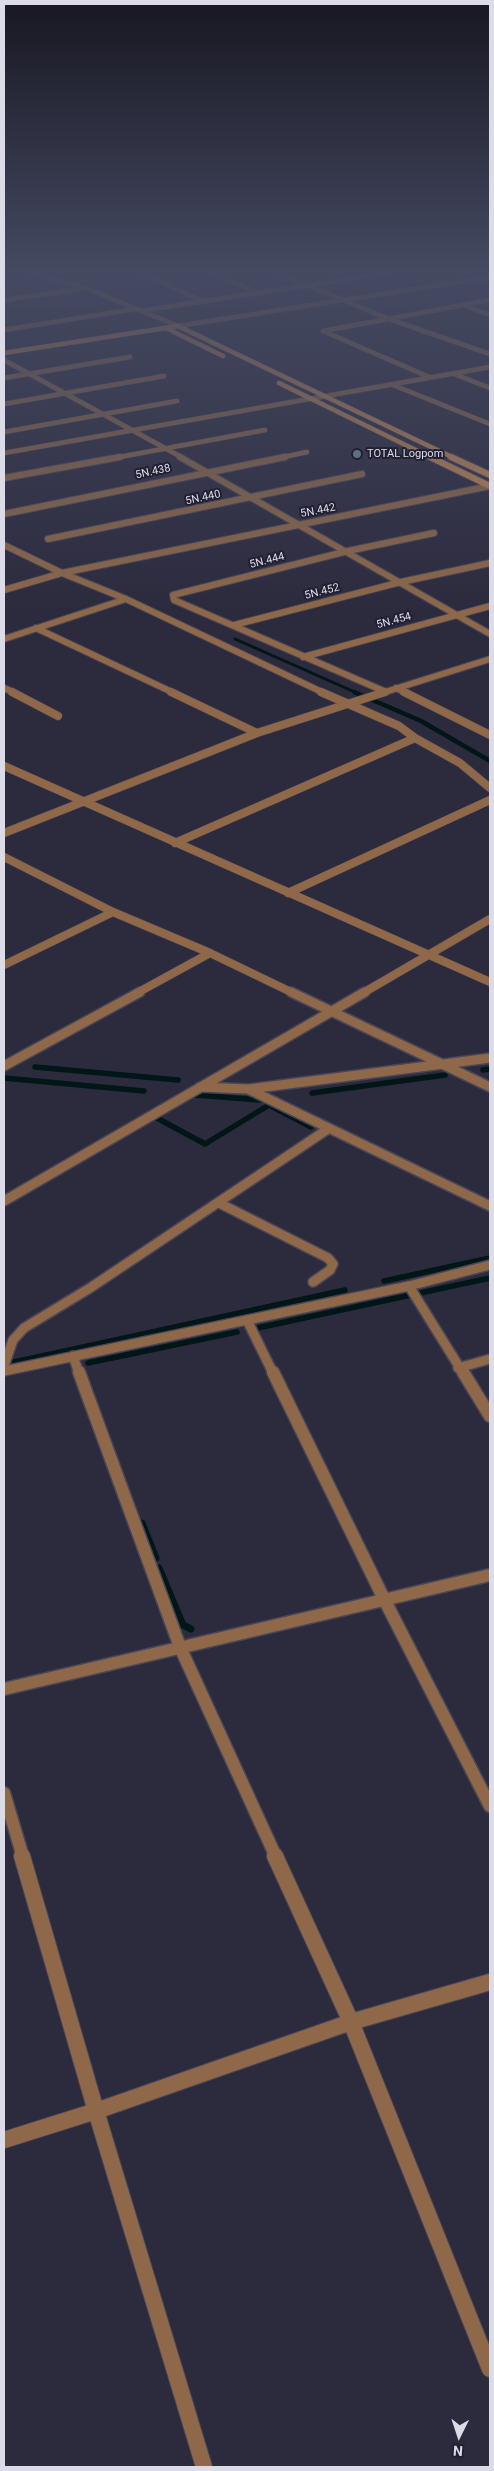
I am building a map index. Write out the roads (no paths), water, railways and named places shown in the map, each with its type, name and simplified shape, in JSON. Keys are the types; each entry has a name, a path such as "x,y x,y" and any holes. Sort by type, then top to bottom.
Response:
{"main road":[{"path":"289,387 490,486"},
{"path":"305,387 490,475"}],"street":[{"path":"58,387 208,471 298,525 348,551 490,634"},
{"path":"4,404 100,387"},
{"path":"4,453 326,398 376,387"},
{"path":"400,387 490,424"},
{"path":"4,432 177,401"},
{"path":"4,478 265,430"},
{"name":"5N.438","path":"4,514 307,452"},
{"name":"5N.440","path":"48,539 362,474"},
{"name":"5N.442","path":"4,590 62,572 150,556 490,486"},
{"name":"5N.444","path":"234,625 174,600 173,595 348,551 434,533"},
{"path":"4,545 126,599 399,726 415,738 460,763 490,788"},
{"name":"5N.452","path":"234,625 401,582 490,563"},
{"path":"4,639 126,599"},
{"name":"5N.454","path":"303,657 490,606"},
{"path":"234,625 386,692"},
{"path":"36,628 257,734"},
{"path":"4,833 85,803 257,734 490,659"},
{"path":"4,688 58,716"},
{"path":"396,688 490,735"},
{"path":"479,729 490,726"},
{"path":"176,843 415,738"},
{"path":"4,766 490,982"},
{"path":"288,893 490,800"},
{"path":"4,857 113,912 210,953 490,1087"},
{"path":"4,965 113,912"},
{"path":"4,1201 490,919"},
{"path":"4,1066 210,953"},
{"path":"200,1087 248,1089 490,1058"},
{"path":"248,1089 490,1206"},
{"path":"4,1366 13,1340 24,1328 90,1288 328,1129"},
{"path":"219,1203 328,1258 332,1264 330,1270 313,1282"},
{"path":"4,1371 409,1286 490,1265"},
{"path":"409,1286 458,1368 490,1416"},
{"path":"247,1320 384,1599 490,1806"},
{"path":"73,1356 180,1647 351,2022 490,2370"},
{"path":"458,1368 490,1359"},
{"path":"4,1689 490,1575"},
{"path":"4,1793 96,2111 204,2467"},
{"path":"4,2140 96,2111 351,2022 490,1982"}],"waterway":[{"path":"235,639 357,693"},
{"path":"354,692 421,721 490,761"},
{"path":"35,1067 178,1080"},
{"path":"483,1070 490,1069"},
{"path":"312,1093 445,1075"},
{"path":"4,1078 144,1091"},
{"path":"195,1095 260,1100"},
{"path":"155,1117 205,1144 269,1105 311,1127"},
{"path":"384,1281 490,1258"},
{"path":"253,1329 490,1278"},
{"path":"5,1364 345,1290"},
{"path":"88,1363 237,1332"},
{"path":"142,1523 156,1558"},
{"path":"159,1568 183,1625 191,1629"}],"place":[{"name":"TOTAL Logpom","path":"357,454"}]}
